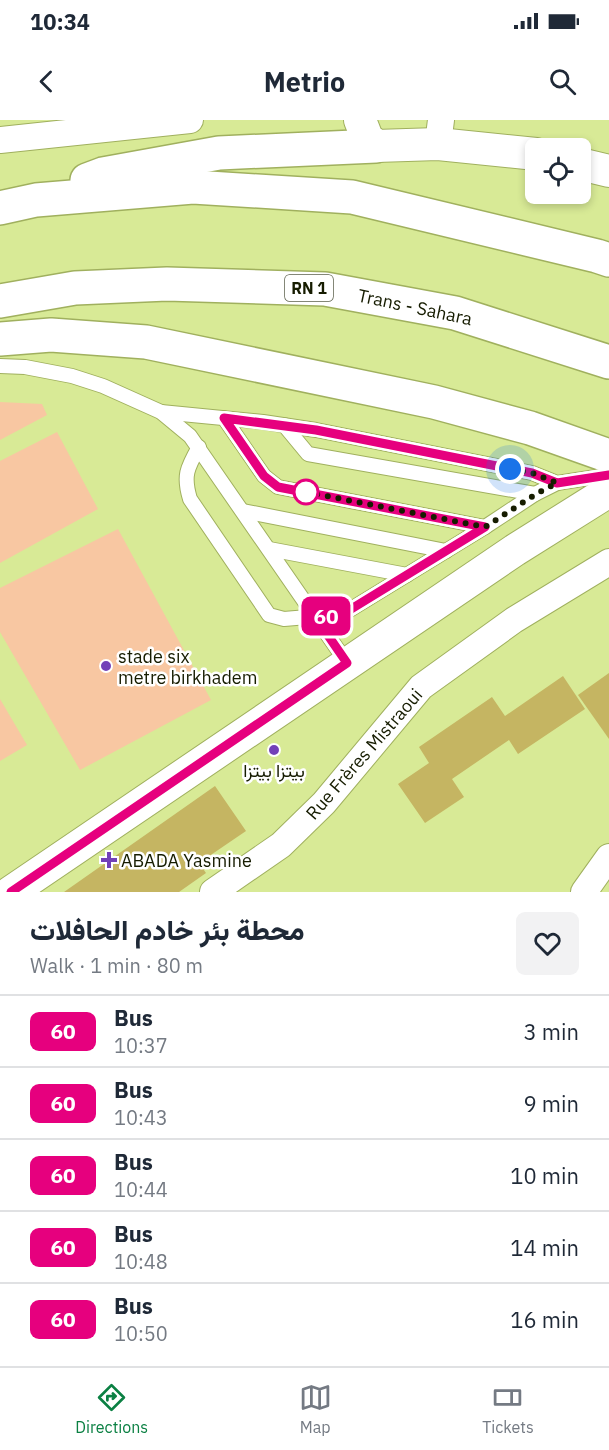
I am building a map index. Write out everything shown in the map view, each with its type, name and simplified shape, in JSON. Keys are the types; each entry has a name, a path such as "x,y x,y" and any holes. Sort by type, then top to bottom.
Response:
{"highway":[{"path":"36,200 103,174 219,153 368,133"},
{"path":"0,208 36,200 193,187 352,197 609,260"},
{"name":"Trans - Sahara","path":"0,301 75,288 166,284 325,289 455,313 609,362"},
{"path":"0,339 51,335 146,342 434,402 530,428 609,456"}],"street":[{"path":"0,140 106,124 190,120"},
{"path":"368,133 440,132 525,151"},
{"path":"591,167 609,171"},
{"path":"10,892 515,550 609,491"},
{"name":"Rue Frères Mistraoui","path":"213,892 281,845 324,803 421,687 514,620 609,562"},
{"path":"584,892 609,857"}],"lane":[{"path":"0,366 25,367 72,376 103,386 161,412 190,436 347,663"},
{"path":"161,412 284,425 532,473 557,483"},
{"path":"224,418 264,476 278,487 485,527"},
{"path":"284,425 308,454 536,494"},
{"path":"199,447 188,465 185,483 190,500 269,615 284,619 343,614 557,483 609,475"},
{"path":"243,512 446,551"},
{"path":"268,549 407,575"}],"shaded area":[{"path":"0,402 42,404 47,415 0,440"},
{"path":"57,432 98,509 0,563 0,461"},
{"name":"stade six metre birkhadem","path":"118,529 211,700 80,770 0,632 0,588"},
{"path":"0,699 27,745 0,761"}],"building":[{"path":"609,673 609,739 578,695"},
{"path":"563,676 585,709 518,754 509,740 452,779 464,797 425,823 398,784 429,763 419,747 492,697 505,716"},
{"path":"215,786 246,831 199,863 206,873 179,892 64,892"}],"bus line":[{"name":"60","path":"11,892 347,663 316,618 343,614 485,527 278,487 264,476 224,418 316,430 532,473 557,483 609,475"}],"place":[{"name":"stade six metre birkhadem","path":"106,666"},
{"name":"بيتزا بيتزا","path":"274,750"},
{"name":"ABADA Yasmine","path":"109,860"}],"route":[{"path":"306,492 301,491 485,527 557,483 532,473 510,469"}]}
